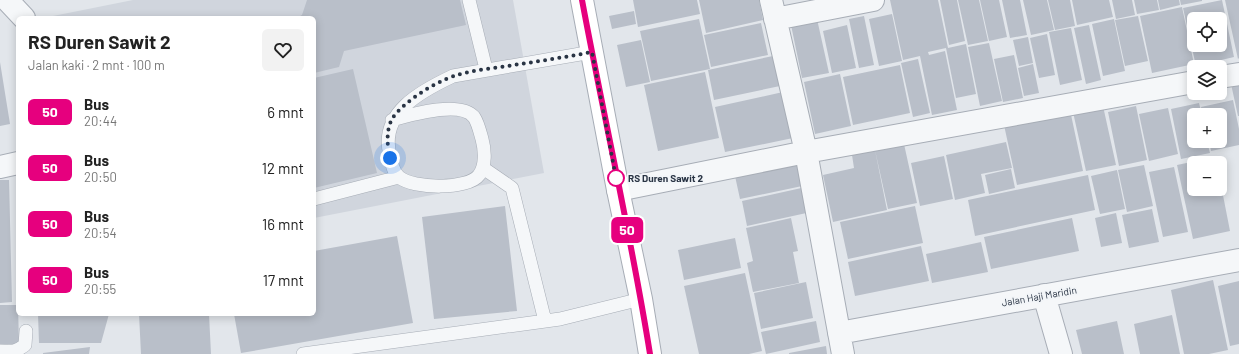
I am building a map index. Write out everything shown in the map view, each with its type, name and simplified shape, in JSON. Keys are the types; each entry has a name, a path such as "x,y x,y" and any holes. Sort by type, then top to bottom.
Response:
{"street":[{"path":"7,0 22,16"},
{"path":"582,0 618,190 641,299 650,354"},
{"path":"843,354 806,152 773,10 873,0"},
{"path":"1227,76 1239,74"},
{"path":"618,190 806,152 1187,83"},
{"path":"0,167 16,163"},
{"name":"Jalan Haji Maridin","path":"840,333 1044,294 1239,260"},
{"path":"1044,294 1060,354"}],"lane":[{"path":"469,0 486,69"},
{"path":"392,120 419,113 453,109 464,110 473,116 483,142 483,168 479,176 461,184 435,186 412,183 399,177 393,168 388,148 388,133 392,120 409,102 433,85 453,76 486,69 592,52"},
{"path":"483,168 512,188 546,321"},
{"path":"316,198 399,177"},
{"path":"303,354 546,321 641,299"},
{"path":"0,350 13,352 20,349 25,345 26,331"}],"shaded area":[{"path":"133,0 513,0 544,173 316,218 316,16 53,16"}],"building":[{"path":"307,0 460,0 466,25 344,51 339,67 316,73 316,16 300,16 302,15"},
{"path":"633,0 697,0 700,14 638,27"},
{"path":"699,0 759,0 763,20 706,33"},
{"path":"890,0 938,0 948,48 966,44 976,94 956,98 946,48 928,52 929,55 945,51 957,110 932,115 920,56 903,60"},
{"path":"940,0 957,0 965,41 949,45"},
{"path":"958,0 979,0 988,41 968,45"},
{"path":"980,0 999,0 1007,37 989,41"},
{"path":"1002,0 1020,0 1027,35 1010,38"},
{"path":"1023,0 1047,0 1054,30 1031,35"},
{"path":"1048,0 1070,0 1075,26 1055,30"},
{"path":"1072,0 1109,0 1113,17 1077,25"},
{"path":"1112,0 1132,0 1135,15 1116,19"},
{"path":"1134,0 1157,0 1159,10 1137,14"},
{"path":"1158,0 1179,0 1180,5 1160,10"},
{"path":"1180,0 1202,0 1202,1 1181,5"},
{"path":"1222,0 1225,12 1187,12 1187,26 1183,8"},
{"path":"1225,0 1239,0 1238,59"},
{"path":"1182,7 1187,31 1187,52 1191,52 1193,60 1187,60 1187,66 1152,73 1140,16"},
{"path":"634,11 636,24 612,29 609,16"},
{"path":"892,14 902,61 879,66 869,19"},
{"path":"864,16 874,65 859,68 849,19"},
{"path":"1138,16 1148,61 1125,66 1115,20"},
{"path":"699,19 710,69 651,81 640,31"},
{"path":"817,19 829,73 802,78 791,25"},
{"path":"1114,19 1125,71 1103,76 1092,24"},
{"path":"761,23 768,55 711,67 704,35"},
{"path":"1227,24 1234,57 1221,60 1195,60 1193,52 1227,52"},
{"path":"847,25 856,68 832,73 823,31"},
{"path":"1089,25 1101,80 1086,84 1074,28"},
{"path":"1071,28 1082,80 1060,85 1049,32"},
{"path":"1047,34 1055,75 1039,78 1030,38"},
{"path":"1028,37 1033,63 1019,66 1013,40"},
{"path":"641,40 650,82 626,87 617,45"},
{"path":"989,43 1002,101 980,106 968,47"},
{"path":"1014,55 1023,98 1003,102 994,59"},
{"path":"773,56 780,86 714,100 708,70"},
{"path":"918,59 930,113 913,117 901,63"},
{"path":"0,62 10,124 0,126"},
{"path":"1033,64 1039,93 1024,96 1018,68"},
{"path":"900,65 910,113 853,125 843,77"},
{"path":"353,69 377,173 316,188 316,78"},
{"path":"705,72 719,138 658,151 644,85"},
{"path":"840,74 851,126 815,134 804,82"},
{"path":"1239,82 1239,116 1238,116 1231,84"},
{"path":"783,92 793,138 725,152 715,107"},
{"path":"1233,100 1239,129 1239,145 1227,148 1227,108 1201,107"},
{"path":"1199,103 1200,108 1187,108 1187,148 1209,148 1210,153 1187,156 1187,158 1181,159 1171,109"},
{"path":"1103,106 1116,165 1086,171 1073,112"},
{"path":"1136,106 1147,160 1119,166 1108,112"},
{"path":"1168,108 1178,154 1149,161 1139,114"},
{"path":"1070,110 1083,171 1017,185 1004,125"},
{"path":"1006,142 1012,168 981,174 985,193 955,200 946,155"},
{"path":"904,144 917,203 888,209 875,150"},
{"path":"1210,148 1225,148 1211,151"},
{"path":"875,150 887,210 833,222 823,175 854,168 852,155"},
{"path":"944,156 953,199 920,206 911,163"},
{"path":"802,162 807,185 740,199 735,176"},
{"path":"1187,163 1187,196 1223,196 1230,231 1193,239 1177,165"},
{"path":"1144,165 1153,206 1127,212 1118,170"},
{"path":"1174,167 1188,232 1163,237 1149,172"},
{"path":"1011,169 1015,188 989,194 985,175"},
{"path":"1117,170 1125,209 1100,214 1091,176"},
{"path":"1088,175 1095,210 975,236 968,200"},
{"path":"0,180 9,180 12,302 0,303"},
{"path":"806,187 811,212 747,226 742,201"},
{"path":"505,206 517,311 434,319 422,217"},
{"path":"915,206 923,243 848,259 840,222"},
{"path":"1152,209 1159,242 1129,248 1122,215"},
{"path":"1116,213 1122,243 1101,247 1095,218"},
{"path":"791,218 798,251 793,252 799,283 753,292 747,263 753,261 746,228"},
{"path":"1072,218 1079,251 991,269 984,237"},
{"path":"397,236 413,323 241,353 234,316 316,316 316,251"},
{"path":"735,238 741,268 684,280 678,250"},
{"path":"981,242 988,272 932,283 926,254"},
{"path":"921,246 929,281 855,296 848,262"},
{"path":"745,273 762,351 749,354 699,354 684,286"},
{"path":"1213,280 1228,350 1209,354 1184,354 1171,290"},
{"path":"1239,281 1239,344 1230,346 1218,286"},
{"path":"806,282 813,318 761,329 754,293"},
{"path":"0,305 16,305 16,316 18,316 19,344 0,344"},
{"path":"1172,315 1180,354 1140,354 1134,324"},
{"path":"38,316 108,316 101,343 39,343"},
{"path":"139,316 209,316 211,354 141,354"},
{"path":"816,321 820,342 766,354 761,332"},
{"path":"1117,321 1124,354 1082,354 1076,330"},
{"path":"826,346 827,354 789,354 789,353"},
{"path":"90,347 89,354 43,354 43,353"}],"bus line":[{"name":"50","path":"582,0 618,190 641,299 650,354"}],"place":[{"name":"RS Duren Sawit 2","path":"616,178"}],"route":[{"path":"390,158 388,133 392,120 409,102 433,85 453,76 486,69 592,52 616,178"}]}
